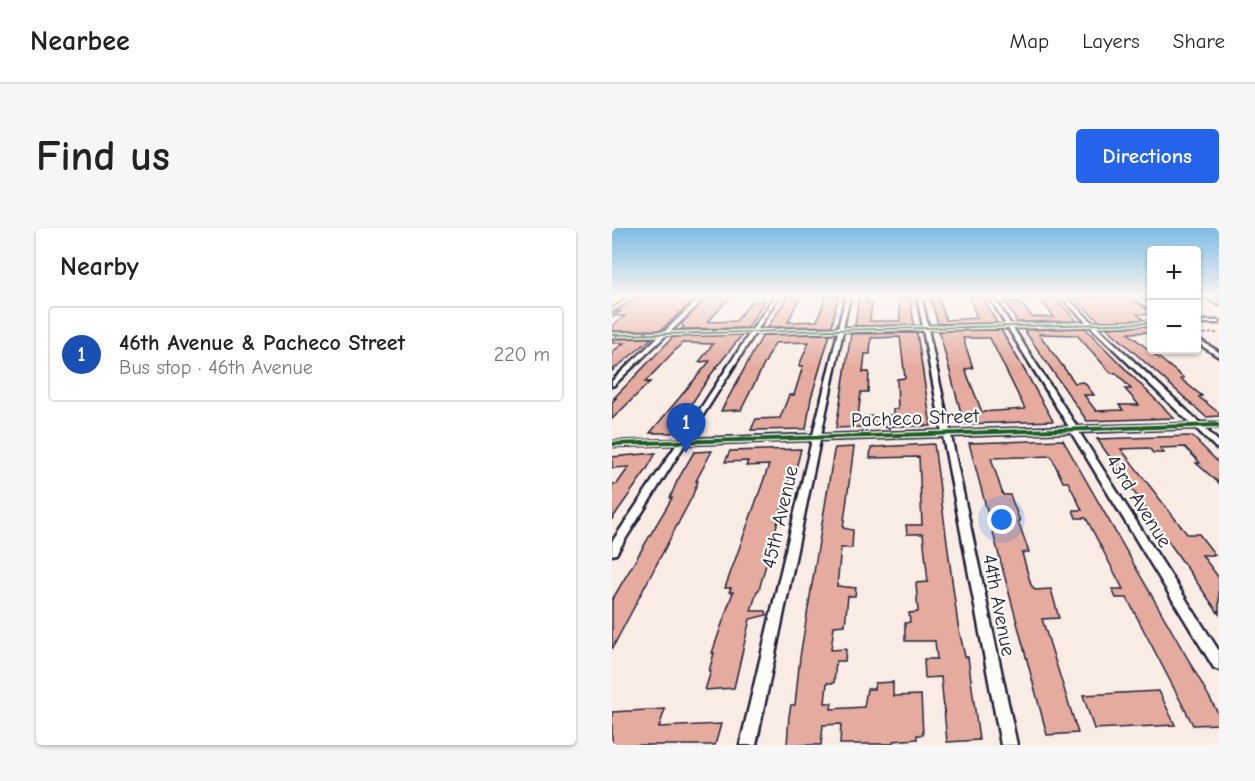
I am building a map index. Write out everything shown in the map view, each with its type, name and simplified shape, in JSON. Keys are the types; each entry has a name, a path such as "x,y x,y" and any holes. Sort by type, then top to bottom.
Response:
{"street":[{"path":"612,384 680,320"},
{"path":"612,551 762,320"},
{"name":"45th Avenue","path":"748,745 842,320"},
{"name":"44th Avenue","path":"924,320 1009,745"},
{"name":"43rd Avenue","path":"1005,320 1219,663"},
{"path":"1087,320 1219,446"},
{"path":"1201,322 1219,322"},
{"path":"612,335 1147,323"},
{"path":"1201,342 1219,355"},
{"name":"Pacheco Street","path":"612,444 1219,425"}],"path":[{"path":"1201,334 1219,333"}],"building":[{"path":"620,320 672,320 661,330 612,331 612,326"},
{"path":"685,320 710,320 708,322 753,320 748,328 681,329 684,327 681,324"},
{"path":"772,320 791,322 833,320 832,326 768,327"},
{"path":"856,320 913,320 914,325 855,326"},
{"path":"937,320 995,320 997,323 938,324"},
{"path":"1016,320 1077,321 1017,322"},
{"path":"1146,326 1147,332 1128,333 1147,348 1147,354 1154,354 1184,378 1181,379 1202,396 1199,397 1219,413 1219,416 1206,417 1107,328"},
{"path":"1085,328 1174,418 1087,421 1024,330","holes":["1039,334 1077,335 1111,373 1116,373 1131,389 1125,389 1139,405 1119,405 1123,410 1096,411 1084,395 1094,395 1084,382 1075,383"]},
{"path":"1001,330 1053,421 964,424 939,331","holes":["963,338 990,338 1025,409 982,412 965,369 973,368"]},
{"path":"917,333 931,426 890,426 889,429 884,426 836,428 851,334","holes":["900,337 905,378 897,379 898,409 893,409 893,415 858,417 861,392 868,392 869,372 863,372 865,354 870,354 871,338"]},
{"path":"830,334 811,398 806,429 751,430 756,419 780,418 789,395 794,395 803,366 799,366 809,342 775,343 741,410 721,411 763,335"},
{"path":"742,335 712,373 672,433 650,433 710,361 699,362 713,344 682,343 645,382 650,382 612,419 612,402 616,398 614,398 673,337"},
{"path":"652,338 612,371 612,352 624,343 612,343 612,339"},
{"path":"1192,436 1219,463 1219,483 1196,463 1200,463 1185,447 1160,448 1164,453 1153,453 1149,448 1121,449 1187,534 1199,534 1215,555 1202,555 1219,578 1219,614 1097,439"},
{"path":"1063,440 1201,682 1219,715 1219,724 1193,725 1127,598 1116,598 1112,589 1123,589 1086,518 1076,518 1073,510 1082,510 1068,482 1063,482 1051,456 991,458 1003,495 1010,495 1020,521 1018,521 1029,552 1022,553 1031,585 1035,590 1051,589 1059,618 1042,619 1078,733 1047,735 969,443"},
{"path":"934,444 958,625 965,657 968,657 979,740 947,742 941,677 925,678 924,659 937,659 935,641 905,641 905,623 910,622 909,613 918,612 916,583 928,582 923,534 907,534 906,525 922,525 919,457 870,458 871,448 875,447"},
{"path":"854,447 843,528 853,530 852,548 841,548 837,586 856,588 855,596 848,596 845,625 834,626 831,650 846,649 845,661 836,661 834,683 827,683 825,703 832,703 831,709 864,707 867,689 874,689 875,683 893,682 893,696 921,695 923,735 917,735 917,739 893,741 893,744 840,744 841,724 823,725 821,745 787,745 789,716 791,705 795,705 800,657 834,451 835,448"},
{"path":"801,449 794,477 790,477 759,590 751,611 766,611 767,615 750,619 734,688 705,690 711,671 709,671 714,653 712,653 733,592 729,592 731,588 725,588 769,465 746,466 748,461 725,462 730,451"},
{"path":"712,451 696,481 698,481 692,497 612,649 612,600 672,498 670,498 677,481 694,452"},
{"path":"656,453 612,519 612,484 617,484 629,467 612,468 612,457"},
{"path":"1159,691 1175,725 1094,729 1083,695"},
{"path":"665,709 659,727 721,724 715,745 612,745 612,712"}],"cycle path":[{"path":"612,335 1147,323"},
{"path":"612,444 1219,425"}],"place":[{"name":"46th Avenue & Pacheco Street","path":"686,453"}]}
